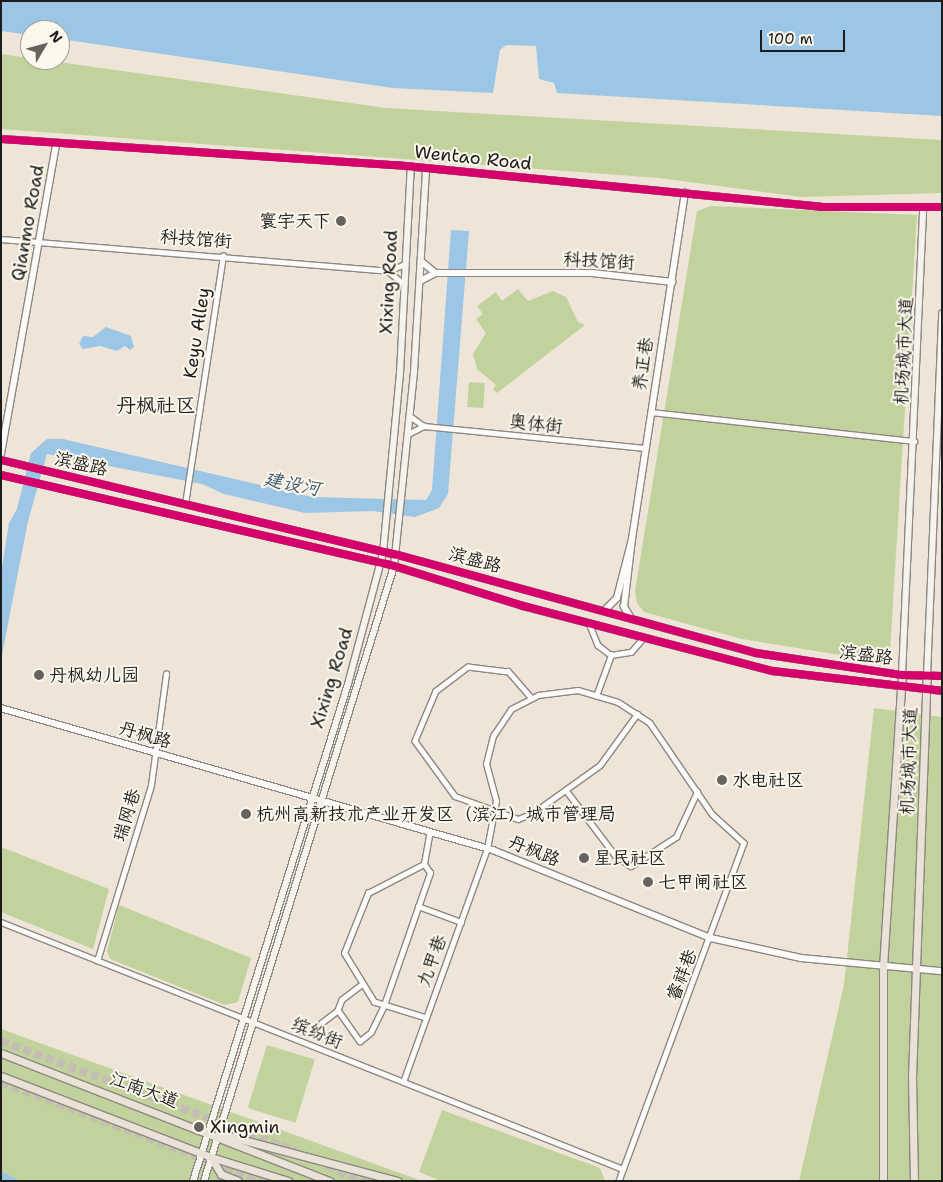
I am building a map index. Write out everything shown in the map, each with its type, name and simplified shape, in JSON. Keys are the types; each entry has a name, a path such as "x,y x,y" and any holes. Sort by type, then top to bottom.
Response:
{"main road":[{"name":"Wentao Road","path":"1,139 56,145 411,166 821,207 942,207"},
{"name":"Xixing Road","path":"193,1181 201,1152 210,1131 309,798 348,684 383,553 389,492 411,166"},
{"name":"Xixing Road","path":"204,1181 255,1022 394,566 410,416 426,168"},
{"name":"机场城市大道","path":"883,1181 883,967 902,675 923,207"},
{"name":"机场城市大道","path":"914,1181 916,969 942,313"},
{"name":"滨盛路","path":"1,460 383,553 394,554 756,653 902,675 942,676"},
{"name":"滨盛路","path":"1,475 394,566 643,638 773,671 900,689 942,691"},
{"name":"江南大道","path":"1,1053 218,1134 330,1181"},
{"path":"1,1076 211,1157 288,1181"},
{"path":"218,1134 238,1135 398,1181"},
{"path":"211,1157 221,1174 238,1181"}],"street":[{"name":"Qianmo Road","path":"1,454 41,242 56,145"},
{"name":"养正巷","path":"630,617 624,607 632,539 685,193"},
{"name":"科技馆街","path":"1,239 388,271 404,264"},
{"name":"Keyu Alley","path":"185,504 223,256"},
{"path":"420,281 436,273 421,261"},
{"path":"388,271 404,284"},
{"name":"科技馆街","path":"436,273 592,273 672,282"},
{"path":"651,412 914,441"},
{"name":"奥体街","path":"410,416 424,426 645,448"},
{"path":"408,434 424,426"},
{"name":"养正巷","path":"604,611 617,598 632,539"},
{"path":"589,623 598,645 611,655 631,652 643,638"},
{"path":"596,696 611,655"},
{"path":"566,790 615,855 631,866 676,837 697,792 650,723 637,714 596,696 578,690 531,698 508,672 468,667 436,691 415,741 456,796 495,813 518,819 566,790 600,765 637,714"},
{"name":"瑞网巷","path":"97,961 158,755 166,674"},
{"name":"九甲巷","path":"403,1082 487,849 496,801 486,764 493,736 511,709 531,698"},
{"name":"丹枫路","path":"2,708 309,798 429,836 487,849 711,938 801,958 942,971"},
{"name":"睿祥巷","path":"619,1181 711,938 744,843 712,814 697,792"},
{"path":"338,1010 360,1041 371,1032 384,1005 430,873 424,864 429,836"},
{"path":"424,864 368,893 344,953 374,1002 426,1018"},
{"path":"418,906 461,922"},
{"name":"缤纷街","path":"1,922 242,1021 255,1022 623,1169"},
{"path":"321,1023 338,1010 342,1000 363,984"}],"green space":[{"path":"1,54 20,57 20,70 70,70 70,64 386,108 942,140 942,193 801,197 659,178 1,129"},
{"path":"711,206 917,215 890,651 883,662 742,639 644,612 637,603 635,591 697,211"},
{"path":"518,289 528,301 553,291 566,297 578,322 585,325 497,393 493,389 496,385 477,369 473,354 486,333 476,319 483,314 477,306 496,292 502,301"},
{"path":"469,382 485,383 483,408 467,407"},
{"path":"874,708 942,717 942,1181 799,1181 844,985"},
{"path":"1,847 109,889 93,949 1,912"},
{"path":"119,905 251,958 238,1002 225,1005 110,959 107,951"},
{"path":"1,1029 422,1181 7,1181 1,1178"},
{"path":"267,1045 315,1060 296,1123 248,1108"},
{"path":"442,1110 600,1168 605,1181 441,1181 419,1172"}],"water":[{"path":"1,1 942,1 942,116 557,93 554,83 539,79 536,46 506,45 500,50 493,93 393,88 70,40 70,20 20,20 20,34 1,31"},
{"path":"451,230 469,231 448,494 439,508 415,517 373,511 305,513 224,494 202,484 47,454 28,521 1,660 1,573 9,523 17,509 31,453 47,439 63,439 312,497 426,500 432,490"},
{"path":"106,327 131,336 134,347 130,350 125,346 117,351 100,346 83,349 79,344 83,336 93,337"},
{"path":"1,1171 21,1181 1,1181"}],"tunnel":[{"path":"1,1041 296,1151"},
{"path":"1,1082 261,1181"},
{"path":"328,1165 356,1181"},
{"path":"339,1168 372,1181"}],"cycle path":[{"path":"1,139 395,165 821,207 942,207"},
{"path":"1,460 394,554 756,653 902,675 942,676"},
{"path":"1,475 394,566 523,606 773,671 942,691"}],"place":[{"name":"寰宇天下","path":"341,221"},
{"name":"丹枫幼儿园","path":"39,675"},
{"name":"水电社区","path":"722,780"},
{"name":"杭州高新技术产业开发区（滨江）城市管理局","path":"246,814"},
{"name":"星民社区","path":"584,858"},
{"name":"七甲闸社区","path":"648,882"},
{"name":"Xingmin","path":"199,1127"}],"district":[{"name":"丹枫社区","path":"156,405"}],"water label":[{"name":"建设河","path":"292,484"}]}
